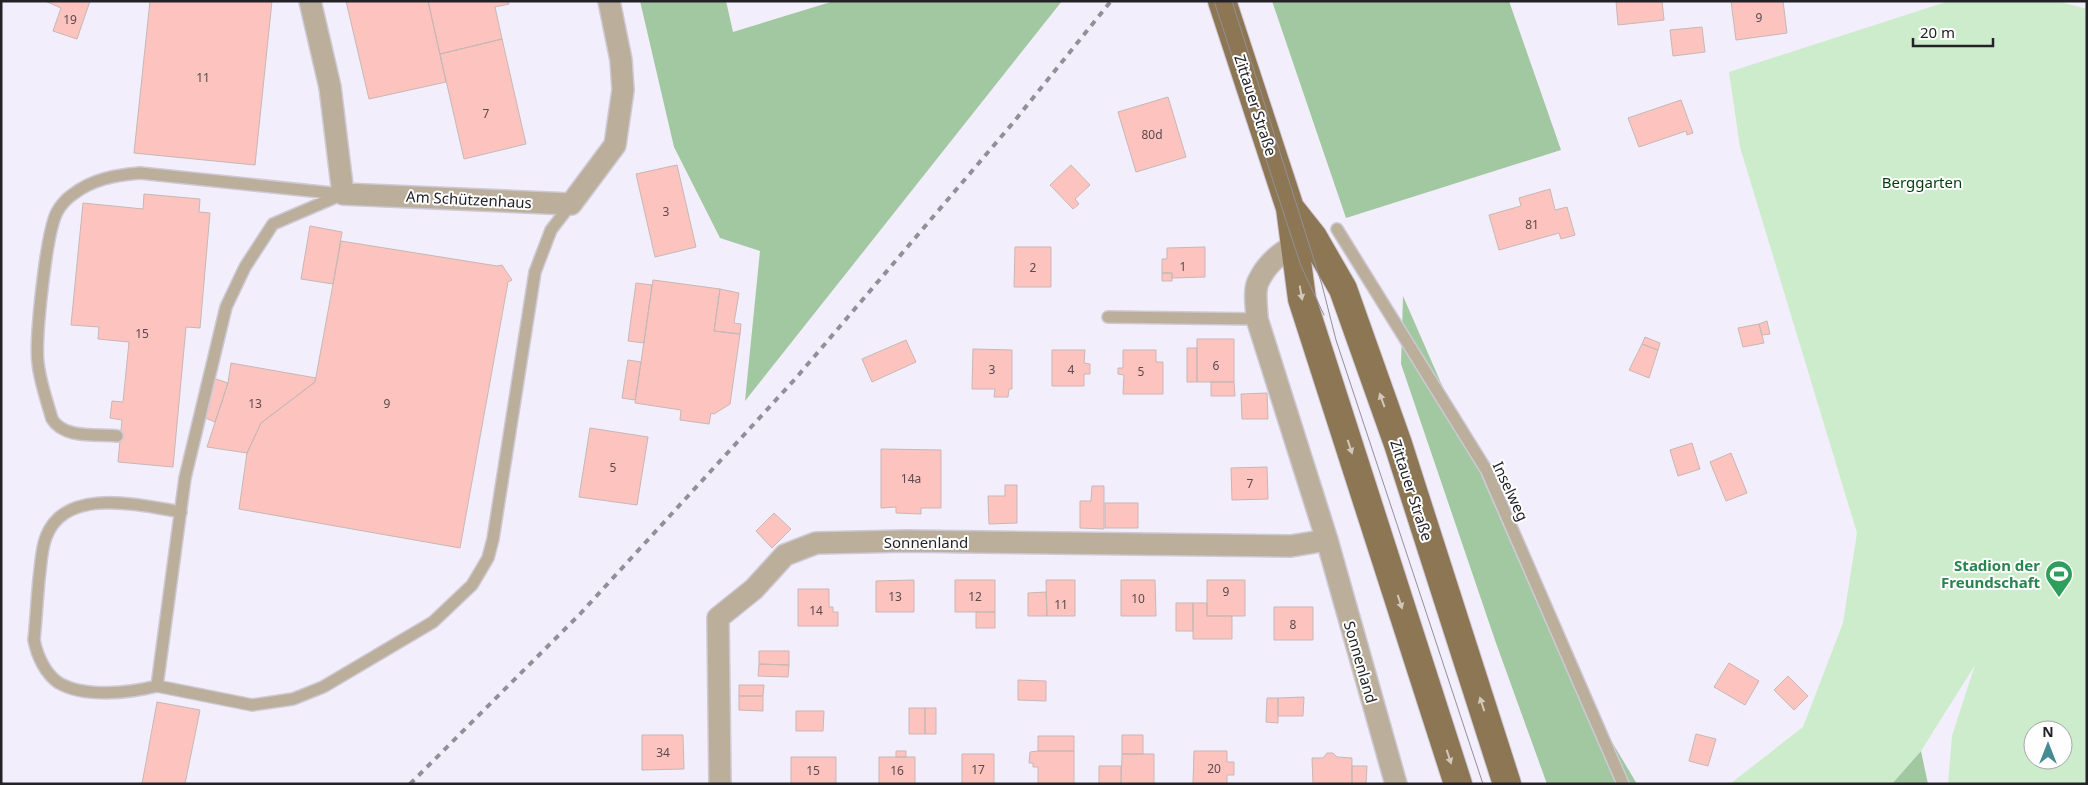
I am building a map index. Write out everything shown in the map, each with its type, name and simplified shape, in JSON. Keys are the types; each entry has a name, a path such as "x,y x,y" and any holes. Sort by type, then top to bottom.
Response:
{"main road":[{"name":"Zittauer Straße","path":"1222,1 1290,208 1315,237 1343,290 1392,426 1507,784"},
{"name":"Zittauer Straße","path":"1315,237 1302,299 1458,784"}],"street":[{"path":"310,1 330,87 343,194"},
{"path":"571,204 615,145 623,90 621,60 609,1"},
{"name":"Am Schützenhaus","path":"343,194 571,204"},
{"name":"Sonnenland","path":"1315,237 1277,257 1258,280 1256,290 1257,319 1327,540 1396,784"},
{"name":"Sonnenland","path":"720,784 718,618 754,590 785,554 816,542 906,541 1291,546 1327,540"}],"lane":[{"path":"117,436 70,432 57,427 52,419 38,364 38,336 50,231 57,212 71,195 90,183 116,175 140,173 343,194"},
{"path":"157,686 189,460 226,307 246,267 273,224 343,194"},
{"path":"181,512 127,503 100,502 71,509 55,522 46,537 42,554 34,640 36,652 44,667 58,682 84,691 120,694 157,686 252,705 292,699 323,687 433,622 472,585 488,558 493,539 535,272 552,230 571,204"},
{"name":"Inselweg","path":"1315,237 1487,471 1622,784"},
{"path":"1108,317 1257,319"}],"green space":[{"path":"640,1 726,1 733,32 834,1 1062,1 745,401 760,251 720,238 674,147"},
{"path":"1272,1 1509,1 1561,150 1346,218"},
{"name":"Berggarten","path":"1949,1 2057,1 2087,9 2087,784 1948,784 1952,736 1975,665 1921,751 1892,784 1730,784 1803,727 1843,623 1857,533 1740,147 1729,72"},
{"path":"1403,296 1559,653 1637,784 1547,784 1496,643 1401,364"},
{"path":"1921,751 1928,784 1892,784"}],"building":[{"path":"45,1 90,1 77,39 53,31 61,8"},
{"path":"150,1 272,1 255,165 134,153"},
{"path":"346,1 428,1 446,82 369,99"},
{"path":"428,1 508,1 509,4 495,7 502,39 440,54"},
{"path":"1616,1 1662,1 1664,20 1618,25"},
{"path":"1731,1 1783,1 1787,33 1736,40"},
{"path":"1702,27 1705,52 1673,56 1670,30"},
{"path":"502,39 526,144 464,159 440,54"},
{"path":"1168,97 1186,157 1136,172 1118,112"},
{"path":"1681,100 1693,133 1687,135 1686,131 1639,147 1628,118"},
{"path":"677,165 696,247 655,257 636,174"},
{"path":"1071,165 1090,185 1075,199 1079,204 1073,209 1050,185"},
{"path":"1550,189 1555,210 1567,207 1575,235 1561,239 1559,233 1499,250 1489,215 1521,206 1519,198"},
{"path":"144,194 200,199 199,212 210,213 200,328 186,327 173,467 118,462 122,420 110,418 112,401 123,402 129,342 98,339 99,327 71,325 83,203 143,209"},
{"path":"310,226 342,232 333,284 301,279"},
{"path":"341,241 497,266 502,265 512,280 508,282 460,548 239,509 247,453 261,423 315,382"},
{"path":"1015,247 1051,247 1051,287 1014,287"},
{"path":"1205,247 1205,277 1172,278 1172,273 1162,273 1162,259 1167,259 1167,248"},
{"path":"1162,273 1172,273 1172,281 1162,281"},
{"path":"653,280 720,289 714,331 740,334 730,404 714,414 711,413 709,424 680,420 681,410 635,403"},
{"path":"636,283 652,285 644,343 628,341"},
{"path":"720,289 739,293 734,323 741,324 740,334 714,331"},
{"path":"1767,321 1770,334 1762,335 1759,324"},
{"path":"1759,324 1764,343 1743,347 1738,328"},
{"path":"1645,337 1660,343 1658,350 1642,344"},
{"path":"1197,339 1234,339 1234,382 1197,382"},
{"path":"906,340 916,362 872,382 862,359"},
{"path":"1642,344 1658,350 1649,378 1629,370"},
{"path":"1187,348 1197,348 1197,382 1187,382"},
{"path":"973,349 1012,350 1012,389 1009,389 1008,397 994,397 995,389 972,389"},
{"path":"1052,350 1085,350 1084,363 1090,364 1090,374 1084,374 1084,386 1052,386"},
{"path":"1123,350 1156,350 1156,362 1163,362 1163,394 1123,394 1124,375 1118,374 1118,368 1123,368"},
{"path":"628,360 641,362 635,400 622,398"},
{"path":"231,363 316,378 315,382 261,423 247,453 207,447 228,383"},
{"path":"213,378 228,383 215,422 203,417"},
{"path":"1211,382 1234,382 1235,396 1211,396"},
{"path":"1267,393 1268,419 1242,419 1241,394"},
{"path":"590,428 648,437 637,505 579,497"},
{"path":"1692,443 1700,469 1678,476 1670,450"},
{"path":"881,449 941,450 941,508 921,508 921,514 896,513 896,507 881,508"},
{"path":"1731,453 1747,493 1726,501 1710,462"},
{"path":"1267,467 1268,499 1232,500 1231,468"},
{"path":"1005,485 1017,485 1017,523 989,524 988,496 1005,496"},
{"path":"1092,486 1104,486 1104,529 1080,528 1080,501 1091,501"},
{"path":"1105,503 1138,503 1138,528 1105,528"},
{"path":"774,513 791,529 772,548 756,531"},
{"path":"914,580 914,612 876,612 876,581"},
{"path":"955,580 995,580 995,612 955,612"},
{"path":"1046,580 1075,580 1075,616 1047,616"},
{"path":"1121,580 1155,580 1156,616 1121,616"},
{"path":"1207,580 1245,580 1245,616 1207,616"},
{"path":"798,589 829,589 829,607 833,607 833,612 838,612 838,626 798,626"},
{"path":"1046,592 1047,616 1028,616 1028,593"},
{"path":"1176,603 1193,603 1193,631 1176,631"},
{"path":"1193,603 1207,603 1207,616 1232,616 1232,639 1193,639"},
{"path":"1274,607 1313,607 1313,640 1274,640"},
{"path":"976,612 995,612 995,628 976,628"},
{"path":"759,651 789,651 789,665 759,664"},
{"path":"1729,663 1759,681 1745,705 1714,687"},
{"path":"759,664 789,665 788,677 758,676"},
{"path":"1788,676 1808,696 1794,710 1774,690"},
{"path":"1018,680 1046,681 1046,701 1018,700"},
{"path":"739,685 764,685 763,696 739,696"},
{"path":"739,696 763,696 763,711 739,710"},
{"path":"1304,697 1303,716 1278,716 1278,698"},
{"path":"1267,698 1278,698 1278,723 1266,722"},
{"path":"157,702 200,710 185,784 142,784"},
{"path":"909,708 925,708 925,734 909,734"},
{"path":"925,708 936,708 936,734 925,734"},
{"path":"796,711 824,711 823,731 796,731"},
{"path":"1696,734 1716,739 1708,766 1689,761"},
{"path":"642,735 683,735 684,769 642,770"},
{"path":"1122,735 1143,735 1143,754 1122,754"},
{"path":"1038,736 1074,736 1074,751 1038,751"},
{"path":"896,751 906,751 906,757 896,757"},
{"path":"1074,751 1074,784 1038,784 1038,767 1033,767 1033,763 1029,763 1030,752"},
{"path":"1194,751 1227,751 1227,762 1234,762 1234,775 1227,775 1227,784 1193,784"},
{"path":"1327,753 1333,753 1337,757 1352,758 1352,784 1313,784 1312,758 1323,758"},
{"path":"962,754 994,754 994,784 962,784"},
{"path":"1122,754 1154,754 1154,784 1121,784"},
{"path":"791,757 836,757 836,784 791,784"},
{"path":"879,757 915,757 915,784 879,784"},
{"path":"1099,766 1121,766 1121,784 1099,784"},
{"path":"1352,766 1367,766 1366,784 1352,784"}],"tram line":[{"path":"1214,1 1301,266 1324,315"},
{"path":"1232,1 1322,285 1336,340 1483,784"}],"railway":[{"path":"410,784 580,614 796,378 1012,124 1111,1"}],"place":[{"name":"Stadion der Freundschaft","path":"2059,598"}]}
